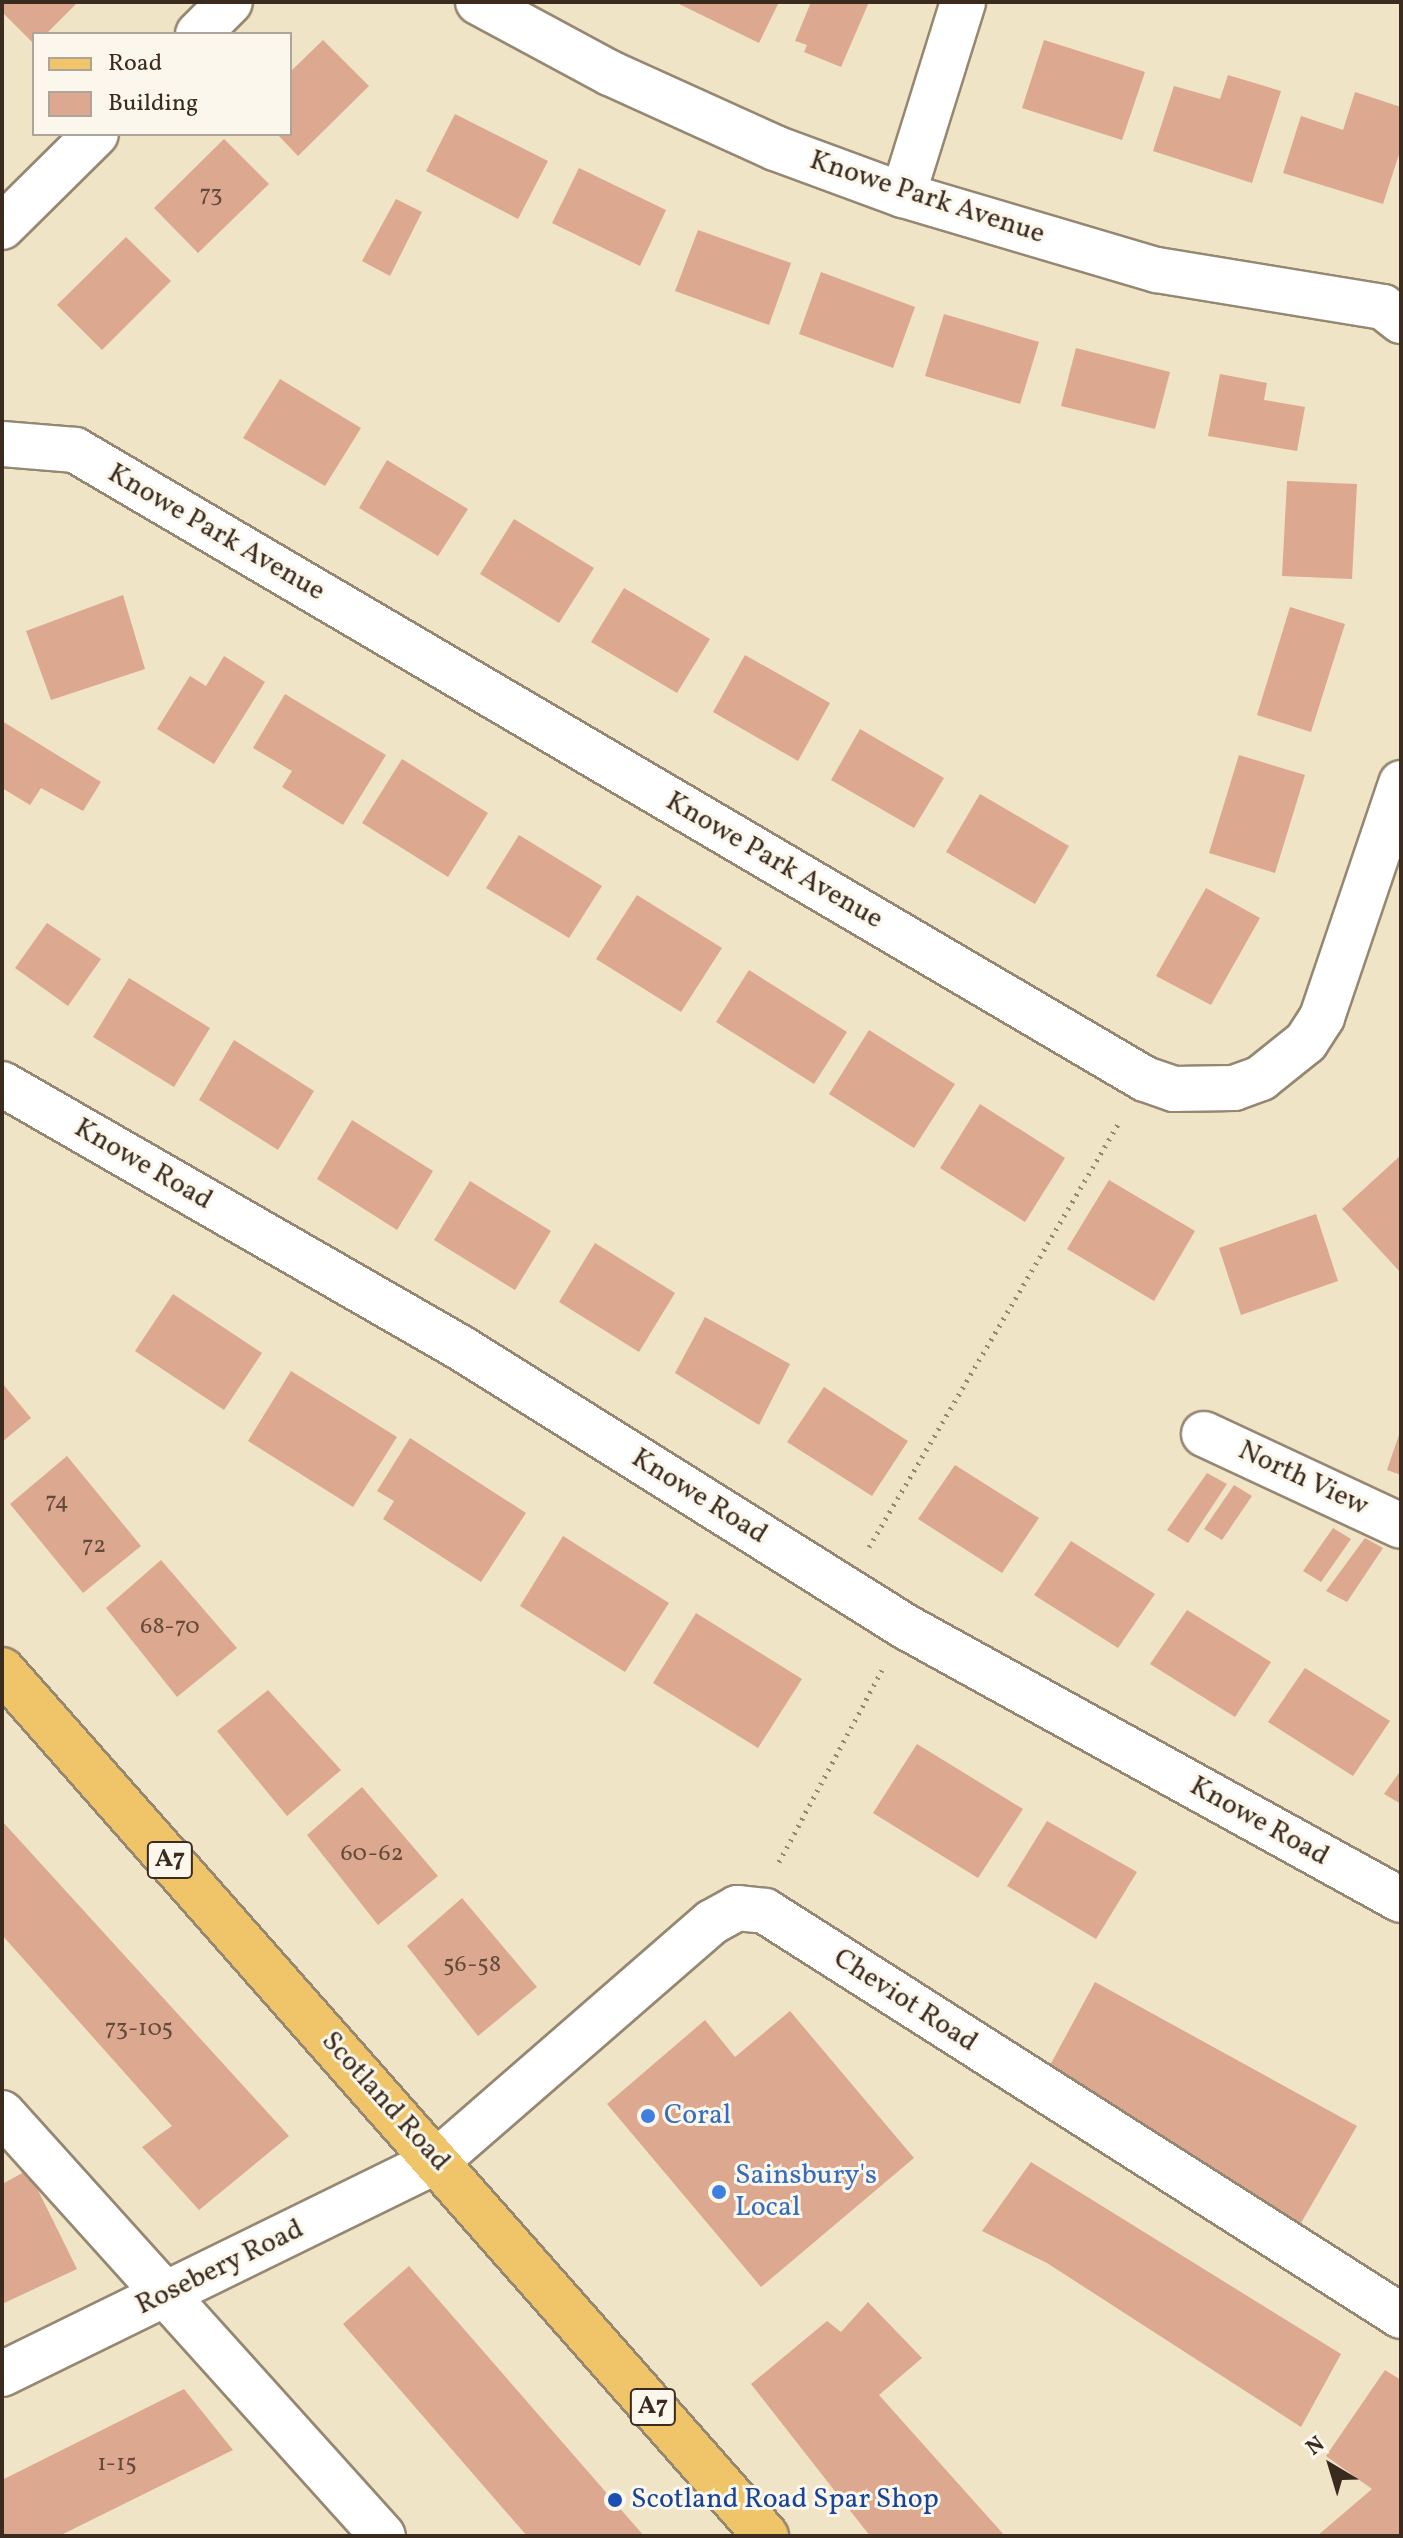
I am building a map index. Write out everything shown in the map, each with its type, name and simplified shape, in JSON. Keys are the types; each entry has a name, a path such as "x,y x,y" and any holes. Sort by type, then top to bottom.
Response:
{"main road":[{"name":"Scotland Road","path":"2,1670 766,2536"}],"street":[{"path":"200,32 230,2"},
{"name":"Knowe Park Avenue","path":"478,2 610,73 775,148 903,195 1157,270 1383,307 1401,321"},
{"path":"903,195 963,2"},
{"path":"2,227 94,136"},
{"name":"Knowe Park Avenue","path":"2,444 75,450 1145,1079 1204,1092 1234,1088 1261,1078 1306,1042 1322,1017 1401,783"},
{"name":"Knowe Road","path":"2,1084 461,1348 906,1627 1401,1900"},
{"name":"North View","path":"1204,1434 1401,1526"},
{"path":"437,2161 712,1922 737,1908 765,1911"},
{"name":"Cheviot Road","path":"765,1911 1401,2316"},
{"path":"2,2113 163,2297 380,2535"},
{"name":"Rosebery Road","path":"2,2374 437,2161"}],"path":[{"path":"844,1589 1145,1079"},
{"path":"765,1911 767,1885 906,1627"}],"building":[{"path":"2,2 78,2 48,32 32,32 32,42 2,12"},
{"path":"675,2 779,2 759,43"},
{"path":"811,2 869,2 841,67 804,52 807,45 795,41"},
{"path":"323,40 369,86 298,156 279,136 292,136 292,70"},
{"path":"1044,40 1145,72 1122,140 1022,108"},
{"path":"1228,75 1281,91 1252,183 1153,151 1174,86 1220,99"},
{"path":"1355,92 1401,107 1401,148 1383,204 1283,173 1301,116 1343,130"},
{"path":"455,114 548,161 518,219 426,171"},
{"path":"224,139 269,184 198,253 154,208"},
{"path":"579,168 666,210 640,266 552,223"},
{"path":"396,199 422,212 390,276 362,261"},
{"path":"698,230 791,263 769,325 675,291"},
{"path":"126,237 171,281 102,350 57,305"},
{"path":"821,272 915,307 893,368 799,334"},
{"path":"944,314 1039,342 1020,404 925,376"},
{"path":"1076,348 1170,372 1155,429 1061,406"},
{"path":"1220,374 1267,383 1264,400 1305,407 1297,451 1208,436"},
{"path":"280,379 361,428 325,486 243,438"},
{"path":"387,460 468,509 438,556 359,508"},
{"path":"1287,481 1357,484 1352,579 1282,576"},
{"path":"514,519 594,568 559,623 480,574"},
{"path":"624,588 710,639 677,693 591,642"},
{"path":"123,595 145,669 51,700 26,631"},
{"path":"1290,607 1345,624 1311,732 1257,715"},
{"path":"745,655 830,703 798,761 713,712"},
{"path":"224,656 265,682 214,764 157,729 190,676 206,686"},
{"path":"285,694 386,755 343,825 282,787 292,771 253,748"},
{"path":"2,721 101,782 83,811 41,788 30,805 2,788"},
{"path":"860,729 944,778 914,828 831,780"},
{"path":"1239,755 1305,775 1275,873 1209,853"},
{"path":"402,759 488,813 448,877 362,823"},
{"path":"980,794 1069,846 1035,904 946,852"},
{"path":"519,835 602,886 569,938 486,888"},
{"path":"1206,888 1260,918 1211,1005 1156,976"},
{"path":"637,895 722,948 681,1012 596,959"},
{"path":"47,923 101,959 68,1006 15,968"},
{"path":"749,970 847,1032 814,1084 716,1022"},
{"path":"129,978 210,1028 174,1087 93,1037"},
{"path":"869,1030 955,1084 914,1148 829,1094"},
{"path":"234,1040 314,1091 278,1150 199,1100"},
{"path":"980,1104 1065,1158 1025,1222 940,1168"},
{"path":"352,1120 433,1171 397,1230 317,1179"},
{"path":"1401,1155 1401,1273 1342,1209"},
{"path":"1109,1180 1195,1231 1154,1301 1067,1249"},
{"path":"470,1181 551,1231 515,1290 434,1240"},
{"path":"1316,1214 1338,1281 1241,1315 1219,1248"},
{"path":"595,1243 675,1293 639,1352 559,1302"},
{"path":"173,1294 262,1353 224,1410 135,1351"},
{"path":"705,1317 790,1364 759,1425 675,1373"},
{"path":"291,1371 397,1437 353,1507 248,1441"},
{"path":"2,1383 31,1418 2,1442"},
{"path":"824,1387 908,1441 872,1496 787,1442"},
{"path":"1401,1429 1401,1475 1387,1470"},
{"path":"410,1438 526,1513 481,1582 383,1519 394,1501 377,1491"},
{"path":"67,1456 141,1546 83,1593 10,1504"},
{"path":"955,1465 1039,1518 1002,1573 918,1519"},
{"path":"1207,1473 1227,1484 1188,1543 1167,1530"},
{"path":"1234,1485 1252,1496 1222,1540 1204,1529"},
{"path":"1333,1528 1351,1539 1321,1582 1303,1571"},
{"path":"563,1536 669,1603 625,1672 520,1606"},
{"path":"1365,1538 1383,1548 1347,1602 1326,1591"},
{"path":"1071,1541 1155,1594 1118,1648 1034,1595"},
{"path":"161,1560 237,1648 177,1697 106,1608"},
{"path":"1187,1610 1271,1662 1235,1717 1150,1664"},
{"path":"696,1613 802,1679 758,1748 653,1683"},
{"path":"1305,1668 1390,1721 1353,1776 1268,1722"},
{"path":"268,1690 341,1770 287,1816 217,1731"},
{"path":"917,1744 1023,1809 978,1878 873,1813"},
{"path":"1401,1770 1401,1804 1384,1794"},
{"path":"362,1787 438,1876 378,1925 307,1835"},
{"path":"2,1821 289,2136 199,2210 142,2147 172,2126 2,1935"},
{"path":"1047,1821 1137,1872 1096,1939 1007,1886"},
{"path":"462,1898 537,1987 478,2036 407,1946"},
{"path":"1095,1982 1357,2126 1301,2223 1048,2069"},
{"path":"790,2011 914,2158 761,2287 607,2104 705,2020 735,2057"},
{"path":"1031,2162 1341,2354 1301,2427 1047,2263 982,2231"},
{"path":"28,2170 77,2269 2,2304 2,2184"},
{"path":"409,2266 644,2536 527,2536 343,2324"},
{"path":"868,2302 922,2358 879,2395 1005,2536 870,2536 751,2384 827,2321 841,2332"},
{"path":"1385,2370 1401,2380 1401,2536 1317,2536 1372,2489 1326,2456"},
{"path":"184,2389 233,2450 59,2536 2,2536 2,2480"}],"place":[{"name":"Coral","path":"648,2116"},
{"name":"Sainsbury's Local","path":"719,2192"},
{"name":"Scotland Road Spar Shop","path":"615,2500"}]}
